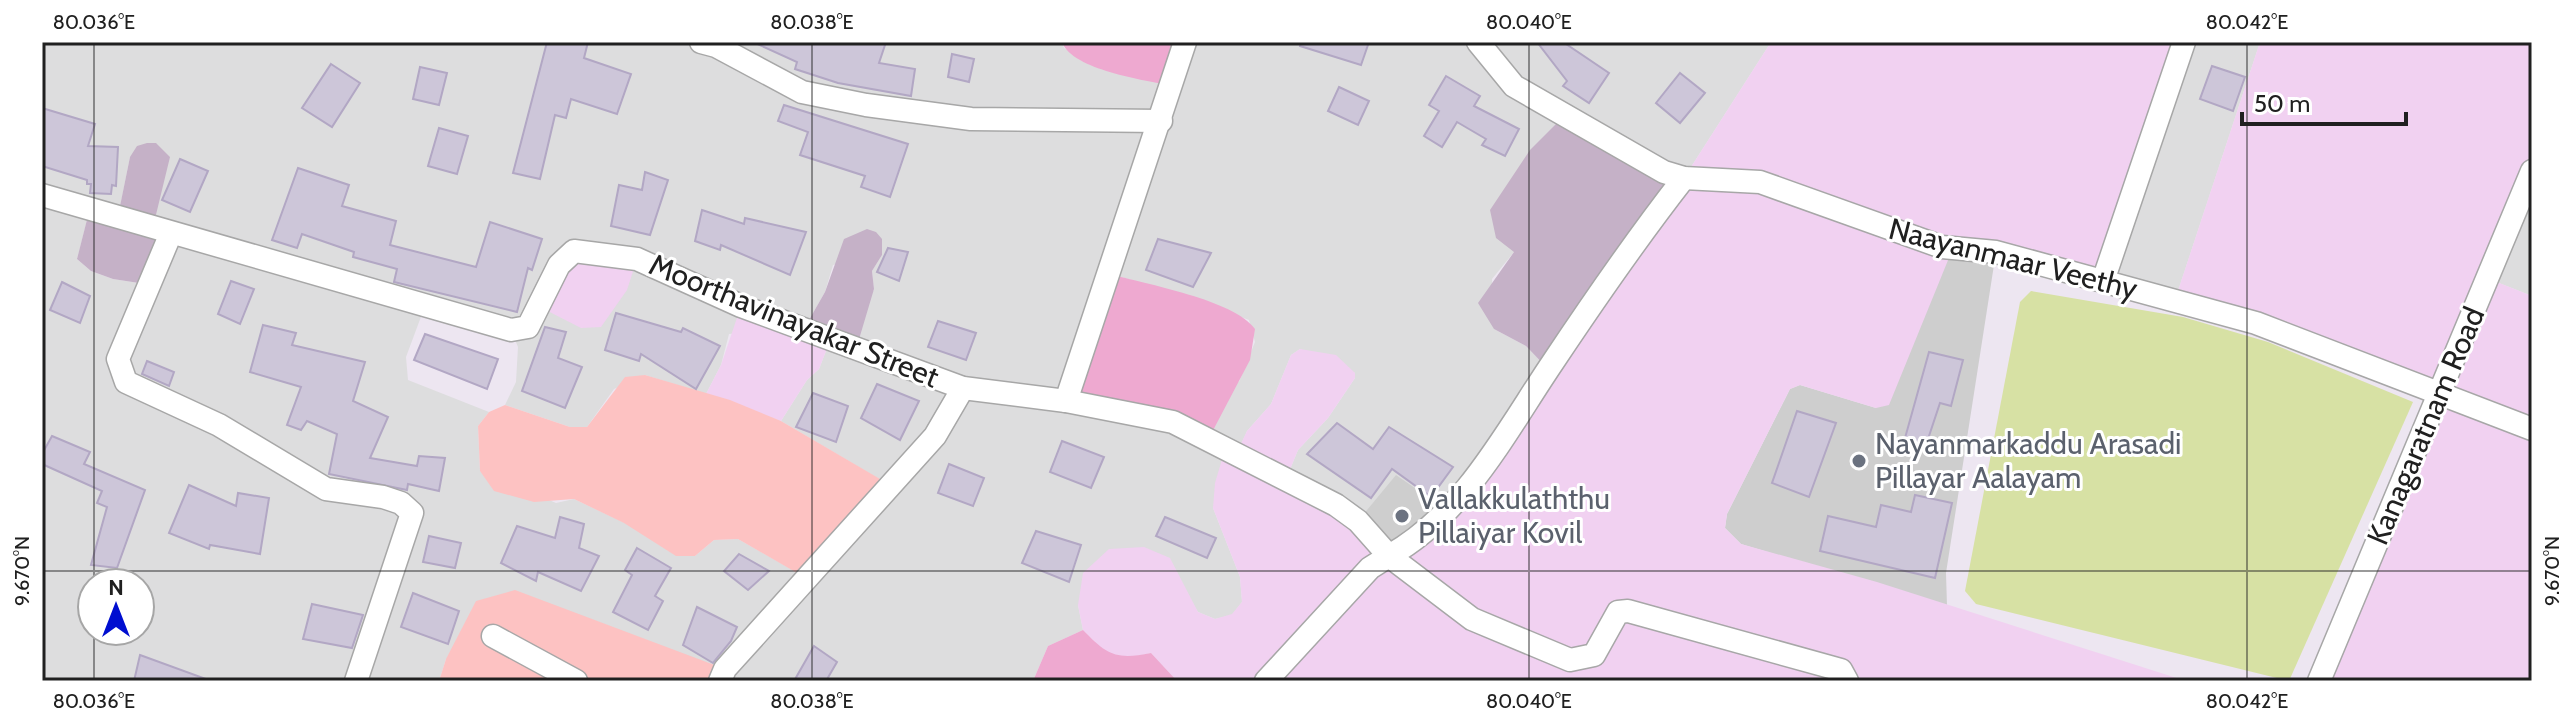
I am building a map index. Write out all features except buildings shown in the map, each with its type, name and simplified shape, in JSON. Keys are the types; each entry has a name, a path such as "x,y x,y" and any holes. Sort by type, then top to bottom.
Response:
{"street":[{"path":"701,42 716,46 802,92 866,105 971,119 1161,121"},
{"path":"1066,401 1185,42"},
{"name":"Naayanmaar Veethy","path":"1478,42 1514,86 1664,172 1684,178 1760,182 1942,247 1996,252 2256,323 2440,391 2532,429"},
{"path":"2103,281 2184,42"},
{"name":"Kanagaratnam Road","path":"2319,681 2532,171"},
{"path":"1266,681 1370,568 1427,531 1472,483 1626,253 1684,178"},
{"name":"Moorthavinayakar Street","path":"42,195 511,330 528,327 559,265 574,251 637,259 741,306 963,388 1066,401 1173,422 1226,446 1336,505 1358,521 1389,556 1472,619 1570,660 1594,655 1618,612 1628,611 1841,670 1847,681"},
{"path":"171,233 118,359 126,382 219,425 326,489 383,497 401,503 412,513 356,681"},
{"path":"720,681 725,669 804,577 935,436 963,388"},
{"path":"493,636 576,681"}],"shaded area":[{"path":"42,42 1062,42 1064,48 1082,61 1109,71 1185,42 1771,42 1684,178 1514,252 1492,279 1494,329 1526,346 1548,369 1448,511 1358,521 1286,479 1298,450 1328,418 1355,378 1355,373 1300,349 1291,355 1271,404 1247,431 1213,508 1240,577 1242,602 1232,615 1215,619 1198,612 1184,589 1078,605 1083,630 1048,646 1033,681 719,681 446,659 439,681 42,681","holes":["130,157 153,227 139,283 113,279 91,271 77,259 90,209 118,217","882,255 872,271 874,290 831,338 819,369 807,380 781,421 891,486 805,577 738,539 714,540 695,556 574,499 556,503 480,471 478,426 489,412 408,380 406,357 425,306 511,330 518,347 516,382 505,405 570,427 587,427 614,389 645,375 706,394 721,365 729,334 805,327 825,292 833,265","559,265 613,308 600,327","1111,274 1183,295 1249,320 1255,342 1239,382"]},
{"path":"1062,42 1185,42 1172,86 1094,67 1068,52"},
{"path":"1771,42 2184,42 2103,281 1953,248 1889,405 1876,408 1800,385 1790,389 1727,514 1725,528 1741,544 1877,582 2186,681 1177,681 1151,653 1128,658 1104,652 1083,630 1078,605 1083,573 1109,549 1144,547 1170,558 1198,612 1215,619 1232,614 1242,602 1240,577 1213,508 1215,483 1226,446 1237,452 1247,431 1271,404 1291,355 1300,349 1336,355 1355,373 1355,378 1328,418 1298,450 1286,479 1389,555 1427,531 1684,178"},
{"path":"2184,42 2260,42 2175,300 2103,281"},
{"path":"2260,42 2532,42 2532,171 2489,279 2532,296 2532,681 2319,681 2440,392 2175,300"},
{"path":"1565,115 1684,178 1548,369 1526,346 1494,329 1478,303 1514,252 1496,238 1490,210 1530,150"},
{"path":"156,143 170,157 153,227 171,233 139,283 113,279 91,271 77,259 90,208 118,216 130,157 137,146"},
{"path":"2532,171 2532,296 2489,279"},
{"path":"867,229 876,232 882,239 882,255 872,271 874,289 857,346 805,327 825,292 844,239"},
{"name":"Nayanmarkaddu Arasadi Pillayar Aalayam","path":"1953,248 1996,252 1946,573 1947,606 1741,544 1725,528 1727,514 1790,389 1800,385 1876,408"},
{"path":"574,251 637,259 627,290 601,327 581,328 538,306"},
{"path":"1110,274 1210,301 1244,319 1255,329 1250,360 1209,438 1066,401"},
{"path":"2031,291 2183,317 2268,342 2413,402 2289,681 1976,604 1965,591 2020,302"},
{"path":"741,306 831,338 819,369 807,380 781,421 706,394 721,365"},
{"path":"645,375 730,400 781,421 892,486 804,577 738,539 714,540 695,556 676,556 624,523 574,499 534,502 494,491 480,471 478,426 489,412 505,405 570,427 587,427 625,377"},
{"name":"Vallakkulaththu Pillaiyar Kovil","path":"1396,475 1448,511 1389,556 1358,521"},
{"path":"515,590 725,669 719,681 439,681 446,659 476,601"},
{"path":"1083,630 1113,654 1129,656 1151,653 1177,681 1033,681 1048,646"}],"place":[{"name":"Nayanmarkaddu Arasadi Pillayar Aalayam","path":"1859,461"},
{"name":"Vallakkulaththu Pillaiyar Kovil","path":"1402,516"}]}
